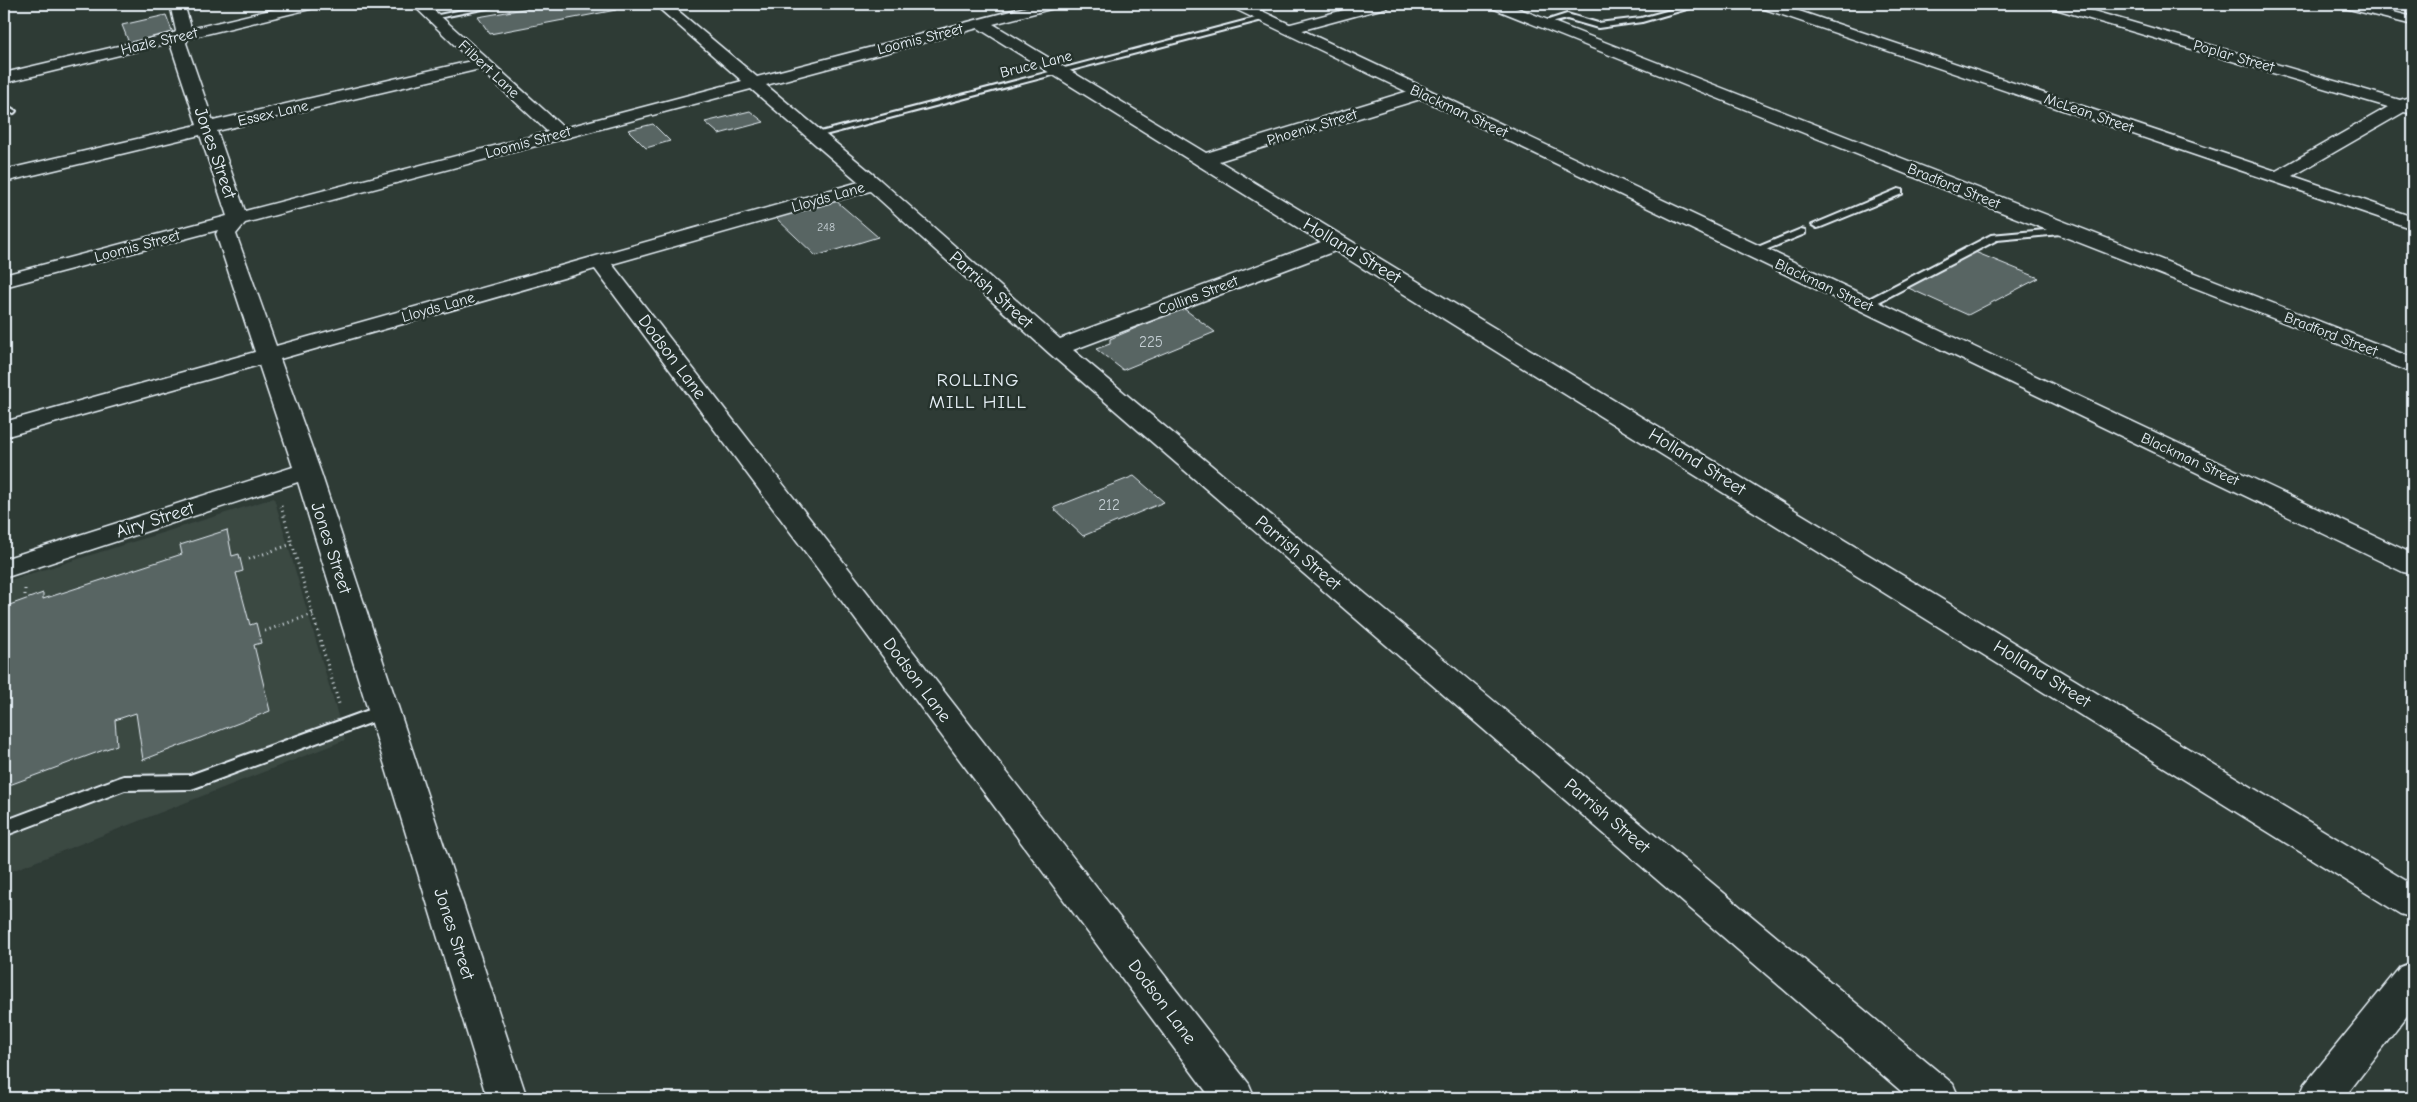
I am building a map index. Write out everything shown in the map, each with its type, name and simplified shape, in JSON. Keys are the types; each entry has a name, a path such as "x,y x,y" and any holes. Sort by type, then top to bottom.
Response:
{"street":[{"name":"Jones Street","path":"176,4 184,30 178,43 238,219 226,234 269,355 307,471 507,1098"},
{"name":"Hazle Street","path":"4,78 313,4"},
{"name":"Filbert Lane","path":"419,4 483,64 497,73 521,99 560,134"},
{"name":"Parrish Street","path":"661,4 873,184 1056,348 1940,1098"},
{"name":"Loomis Street","path":"4,281 1053,4"},
{"name":"Blackman Street","path":"1236,4 2413,565"},
{"path":"1288,29 1383,4"},
{"name":"Bradford Street","path":"1495,4 2413,366"},
{"name":"McLean Street","path":"1764,4 2413,222"},
{"name":"Poplar Street","path":"2054,4 2410,105"},
{"path":"2346,4 2413,21"},
{"name":"Holland Street","path":"980,23 2413,903"},
{"name":"Essex Lane","path":"4,176 483,64"},
{"name":"Phoenix Street","path":"1203,160 1421,93"},
{"path":"2278,177 2410,105"},
{"name":"Lloyds Lane","path":"4,430 873,184"},
{"name":"Collins Street","path":"1056,348 1339,242"},
{"name":"Dodson Lane","path":"599,261 1236,1098"},
{"name":"Airy Street","path":"4,568 307,471"},
{"path":"2319,1098 2413,979"}],"lane":[{"path":"433,17 468,7 503,4"},
{"path":"1543,23 1567,16 1598,26 1642,20 1700,4"},
{"name":"Bruce Lane","path":"814,135 1266,18"},
{"path":"1817,225 1898,192"},
{"path":"1865,304 1995,237 2067,231"},
{"path":"1754,251 1801,232"},
{"path":"4,828 124,783 191,782 384,711"}],"path":[{"path":"280,502 345,725"},
{"path":"248,560 292,544"},
{"path":"265,631 312,614"}],"shaded area":[{"path":"274,498 345,740 4,874 4,582"}],"building":[{"path":"552,4 610,4 616,10 490,34 478,17"},
{"path":"166,15 173,33 129,43 122,25"},
{"path":"750,111 764,122 719,134 705,122"},
{"path":"653,124 670,141 646,148 628,130"},
{"path":"835,200 878,237 816,256 775,217"},
{"path":"1975,252 2039,278 1968,315 1904,286"},
{"path":"1183,308 1215,332 1123,370 1096,349 1110,344 1110,339"},
{"path":"1134,476 1164,502 1083,536 1053,508"},
{"path":"227,530 232,556 239,554 243,571 236,573 250,625 256,623 261,643 254,645 270,711 143,760 136,713 115,720 117,745 4,787 4,607 43,593 43,599 182,554 180,545"}],"district":[{"name":"ROLLING MILL HILL","path":"978,391"}]}
